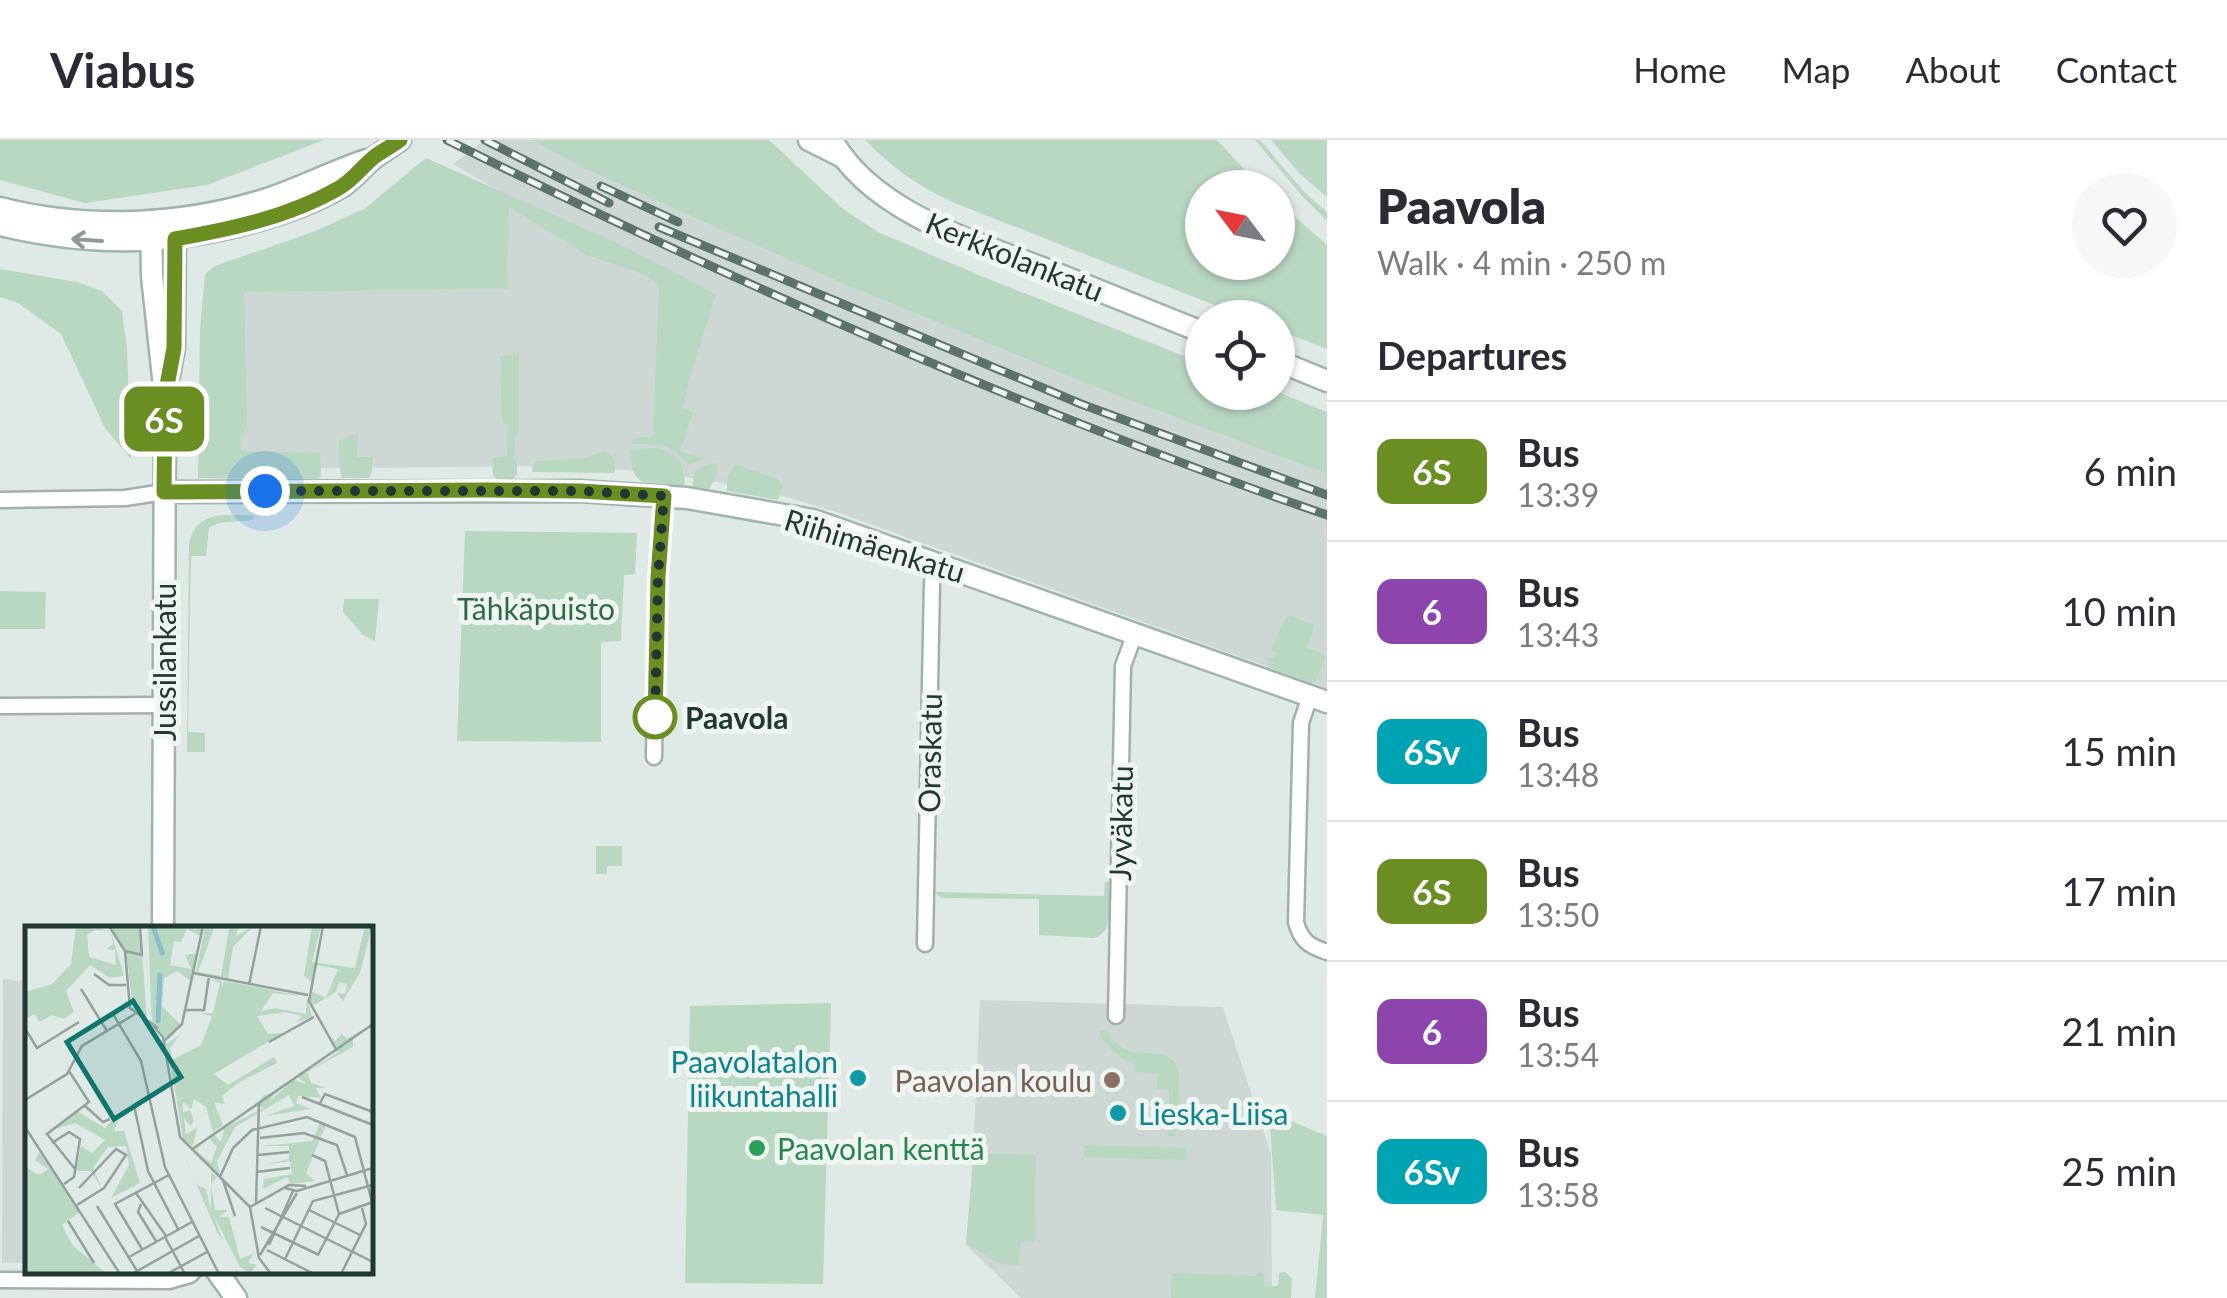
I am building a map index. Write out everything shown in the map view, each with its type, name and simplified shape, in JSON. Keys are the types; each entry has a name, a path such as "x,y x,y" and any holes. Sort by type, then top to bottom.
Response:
{"main road":[{"path":"0,224 56,237 112,241 152,231 235,227 340,188 400,140"},
{"name":"Kerkkolankatu","path":"809,140 836,148 882,194 927,222 1185,325"},
{"path":"0,208 152,231"},
{"name":"Jussilankatu","path":"165,396 174,348 175,229"},
{"name":"Jussilankatu","path":"152,231 152,276 165,396 163,926"},
{"path":"1295,368 1327,381"},
{"name":"Riihimäenkatu","path":"164,492 580,491 664,496 812,520 1318,699"},
{"path":"218,1273 236,1298"}],"street":[{"path":"0,500 126,498 164,492"},
{"path":"654,757 664,496"},
{"name":"Oraskatu","path":"925,944 932,582 938,564"},
{"name":"Jyväkatu","path":"1116,1016 1123,666 1135,633"},
{"path":"1318,699 1302,723 1296,922 1304,941 1327,952"},
{"path":"0,706 164,705"},
{"path":"0,1280 168,1281 192,1273"}],"shaded area":[{"path":"485,140 531,140 585,169 839,282 1092,386 1327,474 1327,688 839,513 763,490 668,474 580,466 229,469 230,292 507,289 506,195 453,164"},
{"path":"3,979 25,982 25,1263 2,1263"},
{"name":"Paavolan koulu","path":"980,1000 1223,1007 1271,1154 1272,1298 1021,1298 966,1245"}],"green space":[{"path":"0,140 324,140 207,185 85,203 0,180"},
{"path":"531,140 769,140 843,209 878,232 1185,356 1185,410 1295,410 1295,399 1327,412 1327,474 1092,386 839,282 585,169"},
{"path":"865,140 1217,140 1245,170 1185,170 1185,280 1295,280 1295,217 1327,245 1327,349 1295,337 1295,300 1202,300 952,202 885,159"},
{"path":"1255,140 1260,140 1285,170 1280,170"},
{"path":"1271,140 1327,140 1327,197 1300,174"},
{"path":"426,158 615,242 716,294 690,376 683,409 693,412 680,451 705,459 688,465 664,446 632,444 633,438 653,437 659,286 648,276 587,255 509,207 507,289 244,292 247,426 240,439 241,451 320,453 321,476 198,478 200,329 205,274 215,266 313,232 364,209"},
{"path":"1295,181 1327,212 1327,221 1302,196"},
{"path":"0,269 77,282 102,291 122,311 131,459 105,428 61,334 18,303 0,297"},
{"path":"519,354 519,430 514,459 517,474 513,479 497,479 492,458 507,456 508,424 502,423 500,356"},
{"path":"358,433 357,457 373,457 372,472 369,478 342,478 339,441"},
{"path":"656,448 679,461 685,486 643,482 636,476 630,449"},
{"path":"601,452 614,458 615,473 532,472 537,461 587,458"},
{"path":"716,463 717,475 709,489 693,487 698,469"},
{"path":"735,464 778,479 783,487 778,500 727,491 727,478"},
{"path":"221,515 253,515 254,519 209,528 206,556 191,556 188,732 205,733 205,752 187,752 189,543 200,523"},
{"name":"Tähkäpuisto","path":"465,531 637,533 635,574 624,575 621,641 601,642 601,742 457,741"},
{"path":"0,591 46,592 45,629 0,629"},
{"path":"344,599 379,599 375,641 363,635 343,612"},
{"path":"1286,617 1315,625 1307,648 1326,658 1316,681 1311,683 1267,667 1269,657 1274,659 1277,653 1271,650"},
{"path":"596,846 622,846 622,866 607,866 607,874 596,874"},
{"path":"1105,882 1109,882 1108,922 1106,929 1094,938 1039,935 1039,899 942,898 934,892 1104,896"},
{"name":"Paavolan kenttä","path":"831,1003 823,1284 685,1283 690,1006"},
{"path":"1100,1030 1108,1031 1125,1049 1167,1056 1174,1061 1180,1086 1176,1136 1168,1136 1169,1090 1157,1089 1158,1073 1134,1072 1134,1063 1111,1049 1100,1036"},
{"path":"1269,1112 1327,1136 1327,1298 1315,1298 1323,1215 1276,1210"},
{"path":"1084,1145 1187,1148 1186,1160 1084,1157"},
{"path":"974,1153 1036,1155 1035,1242 1021,1242 1019,1265 999,1264 966,1243"},
{"path":"1257,1272 1264,1273 1264,1286 1278,1286 1279,1273 1285,1272 1292,1278 1291,1298 1171,1298 1172,1273 1256,1276"}],"railway":[{"path":"447,140 663,244 881,342 1102,432 1327,515"},
{"path":"485,140 609,203"},
{"path":"601,186 678,222"},
{"path":"659,227 1081,404 1327,495"}],"bus line":[{"name":"6S","path":"400,140 340,188 310,202 235,227 175,239 174,348 165,396 164,492 484,490 664,496 655,724"}],"place":[{"name":"Paavola","path":"655,717"},
{"name":"Paavolatalon liikuntahalli","path":"858,1078"},
{"name":"Paavolan koulu","path":"1112,1080"},
{"name":"Lieska-Liisa","path":"1118,1113"},
{"name":"Paavolan kenttä","path":"757,1148"}],"route":[{"path":"265,491 580,491 664,496 655,724 655,717"}]}
